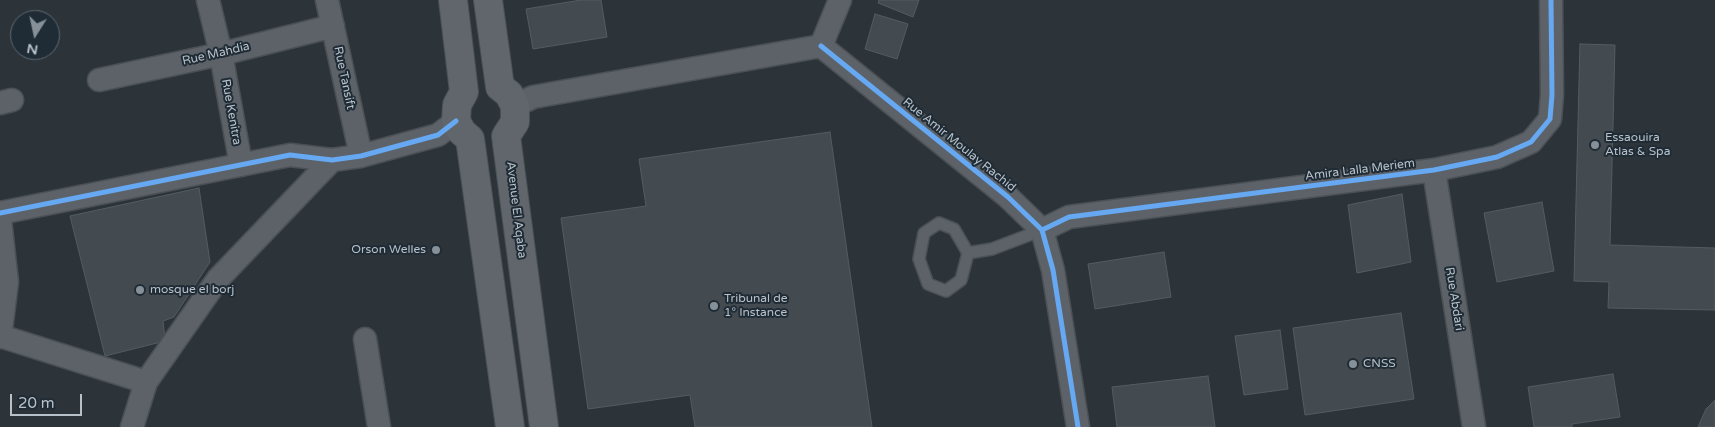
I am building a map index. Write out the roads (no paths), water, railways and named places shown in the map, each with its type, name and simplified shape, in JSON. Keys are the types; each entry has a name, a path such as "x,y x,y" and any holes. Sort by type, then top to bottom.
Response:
{"main road":[{"path":"453,0 464,92"},
{"name":"Avenue El Aqaba","path":"488,0 507,96 515,122 506,136 544,427"},
{"path":"507,96 487,83 476,84 464,92 457,105 463,130 510,427"},
{"path":"463,130 482,143 495,142 506,136"}],"street":[{"name":"Rue Kenitra","path":"208,0 221,54 241,165"},
{"name":"Rue Tansift","path":"327,0 361,156"},
{"path":"507,96 533,97 822,46 840,0"},
{"name":"Amira Lalla Meriem","path":"1042,230 1068,217 1434,170 1497,157 1531,142 1550,119 1552,95 1551,0"},
{"name":"Rue Mahdia","path":"100,80 221,54 333,26"},
{"name":"Rue Amir Moulay Rachid","path":"822,46 1008,197 1042,230 1054,270 1078,427"},
{"path":"0,214 290,155 332,160 361,156 463,130"},
{"path":"132,427 146,382 218,279 332,160"},
{"name":"Rue Abdari","path":"1434,170 1474,427"},
{"path":"0,220 7,282 0,336 146,382"},
{"path":"365,339 379,427"}],"lane":[{"path":"939,223 954,229 968,253 961,280 946,291 928,284 919,259 924,233 939,223"},
{"path":"968,253 992,249 1042,230"}],"place":[{"name":"Essaouira Atlas & Spa","path":"1595,145"},
{"name":"Orson Welles","path":"436,250"},
{"name":"mosque el borj","path":"140,290"},
{"name":"Tribunal de 1° Instance","path":"714,306"},
{"name":"CNSS","path":"1353,364"}]}
